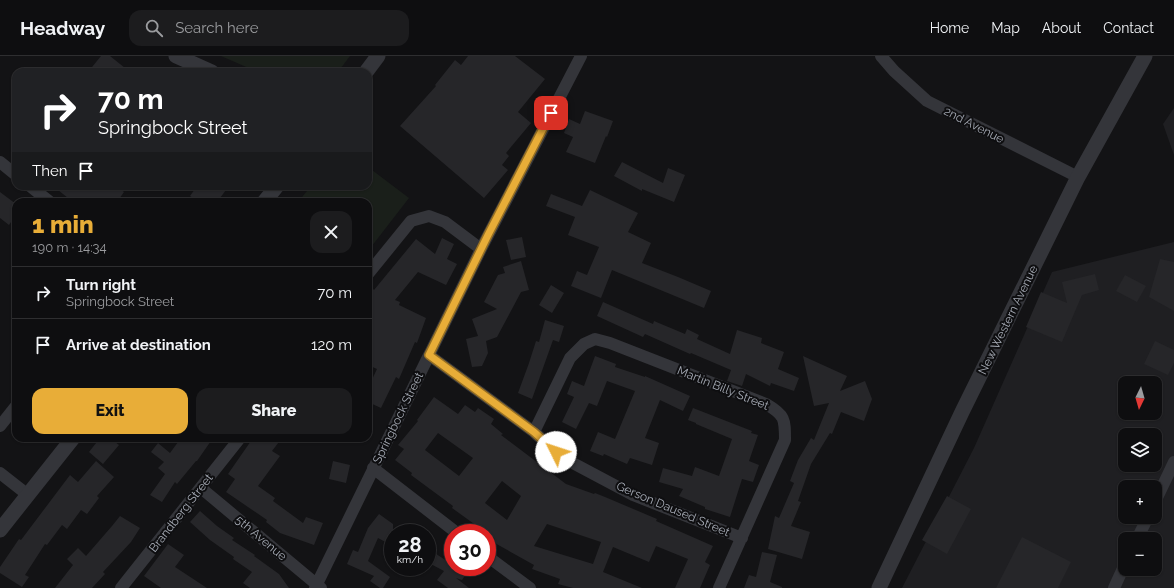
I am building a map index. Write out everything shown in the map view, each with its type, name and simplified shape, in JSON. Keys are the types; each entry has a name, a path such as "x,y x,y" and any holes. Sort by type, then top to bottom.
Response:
{"street":[{"path":"176,56 203,68"},
{"path":"369,68 378,56"},
{"name":"Springbock Street","path":"317,587 373,468 481,249 581,56"},
{"name":"2nd Avenue","path":"881,56 927,101 1078,177"},
{"name":"New Western Avenue","path":"879,588 959,419 1078,177 1145,56"},
{"path":"0,162 12,172"},
{"path":"35,190 45,198"},
{"path":"267,198 274,190"},
{"path":"372,269 411,221 428,216 446,222 481,249"},
{"name":"Martin Billy Street","path":"534,432 570,358 584,344 595,339 610,343 766,404 780,412 785,426 785,440 719,588"},
{"name":"Gerson Daused Street","path":"429,355 534,432 556,452 569,461 634,495 742,538"},
{"path":"0,426 12,411"},
{"path":"0,530 70,442"},
{"name":"Brandberg Street","path":"123,587 237,442"},
{"path":"1162,487 1174,462"},
{"path":"373,468 445,524"},
{"path":"0,473 28,495"},
{"name":"5th Avenue","path":"201,488 317,587"},
{"path":"496,563 530,588"},
{"path":"1114,588 1120,576"}],"shaded area":[{"path":"221,56 350,56 341,68 249,68"},
{"path":"1174,108 1174,155 1163,124"},
{"path":"372,170 409,198 372,246 372,198 301,198 308,190 372,190"},
{"path":"1174,242 1174,588 902,588 974,448 1052,272"}],"building":[{"path":"101,56 110,56 125,68 91,68"},
{"path":"468,56 515,56 545,79 518,112 531,123 506,153 509,156 502,165 508,170 484,198 400,126 436,86 435,85 455,60 461,65"},
{"path":"585,111 613,121 595,163 566,152 573,137 564,133 569,119 580,124"},
{"path":"622,162 663,183 668,168 685,175 674,202 642,189 642,191 614,176"},
{"path":"58,190 122,190 124,192 120,198 68,198"},
{"path":"194,190 226,190 220,198 193,198 190,196"},
{"path":"590,190 638,213 628,232 651,243 642,263 711,291 704,308 612,270 601,298 571,286 577,271 587,275 599,247 568,235 575,217 546,206 551,194 582,206"},
{"path":"0,192 12,201 12,221 9,225 0,218"},
{"path":"522,237 526,257 511,260 506,240"},
{"path":"442,238 454,244 447,259 457,264 446,285 418,272 395,300 400,302 399,305 426,318 417,343 415,342 399,379 396,377 381,408 372,404 372,380 377,369 372,367 372,291 416,239 435,254"},
{"path":"1160,259 1174,262 1174,311 1149,297"},
{"path":"521,261 529,290 521,292 497,337 486,341 488,353 482,366 472,367 466,339 478,336 472,319 497,309 484,302 498,275 505,273 503,267"},
{"path":"1095,274 1099,290 1082,295 1062,342 1026,327 1041,292 1067,303 1062,282"},
{"path":"1125,275 1146,286 1137,302 1116,291"},
{"path":"551,285 564,293 552,313 539,305"},
{"path":"603,302 653,324 654,321 685,334 687,329 699,335 697,339 730,354 737,330 762,338 761,343 784,352 778,369 799,378 794,391 771,383 770,386 746,374 742,386 727,381 731,370 645,334 643,337 597,316"},
{"path":"545,320 564,326 559,342 553,340 532,399 518,393 536,341 539,342"},
{"path":"1155,341 1174,350 1174,363 1168,375 1144,364"},
{"path":"595,356 616,364 615,367 645,376 690,396 683,411 660,400 645,438 659,443 652,465 630,458 627,464 604,454 603,456 590,451 598,432 615,439 635,391 607,381 597,406 589,403 576,429 562,422 574,397 567,394 572,381 584,386"},
{"path":"803,356 847,376 840,391 865,381 872,399 864,421 841,412 832,434 830,433 811,464 798,501 801,502 791,526 810,532 802,559 768,549 775,516 779,518 794,483 790,481 798,460 811,438 814,440 829,403 814,406"},
{"path":"434,397 458,414 465,405 475,412 478,408 494,419 491,424 503,434 501,435 566,484 605,497 657,519 656,521 713,546 705,562 710,565 700,588 675,588 688,559 656,546 649,562 613,547 603,572 642,588 573,588 558,584 560,579 532,569 534,565 496,544 496,524 474,524 452,508 453,506 411,475 412,473 395,460 404,449 398,445 418,421 417,420","holes":["438,433 473,458 459,476 425,450","502,481 521,496 507,520 485,503","547,524 601,542 593,564 534,546"]},
{"path":"693,408 752,431 751,433 758,435 749,461 759,465 753,482 742,479 730,517 705,509 705,507 679,496 683,489 659,482 663,468 692,476 695,467 719,476 732,439 688,420"},
{"path":"97,442 115,442 119,445 103,464 89,452"},
{"path":"178,442 210,442 197,461 177,484 175,482 162,502 150,495 165,474 158,468 164,462 151,452 158,443 170,453"},
{"path":"250,442 279,442 272,451 280,456 258,486 275,498 273,501 303,523 306,517 323,523 314,545 280,533 266,522 267,520 226,492 235,479 228,474"},
{"path":"96,461 114,477 97,496 99,498 87,514 81,510 67,529 62,525 47,545 45,544 25,575 29,577 22,587 0,573 0,567 19,539 21,540 70,475 78,482"},
{"path":"333,461 350,465 346,483 329,479"},
{"path":"947,496 971,509 947,554 922,540"},
{"path":"200,511 234,538 232,540 255,555 254,556 279,574 289,588 250,588 243,583 252,572 233,559 234,557 210,540 190,522"},
{"path":"379,514 393,524 384,524 384,541 378,538 368,561 384,573 384,576 390,577 383,588 380,588 370,581 374,576 347,564 353,550 358,552 368,528"},
{"path":"120,516 140,528 131,542 103,572 105,574 92,588 55,588 73,565 67,559 78,548 86,556"},
{"path":"1022,537 1071,562 1058,588 996,588"},
{"path":"168,544 184,555 175,567 207,588 161,588 144,576"},
{"path":"762,552 777,555 770,582 782,588 744,588 749,575 756,577"},
{"path":"436,554 444,559 444,571 436,567"},
{"path":"444,571 444,576 465,576 462,580 456,578 469,588 448,588 437,580"}],"route":[{"path":"551,113 488,235 429,355 534,432 556,452"}]}
